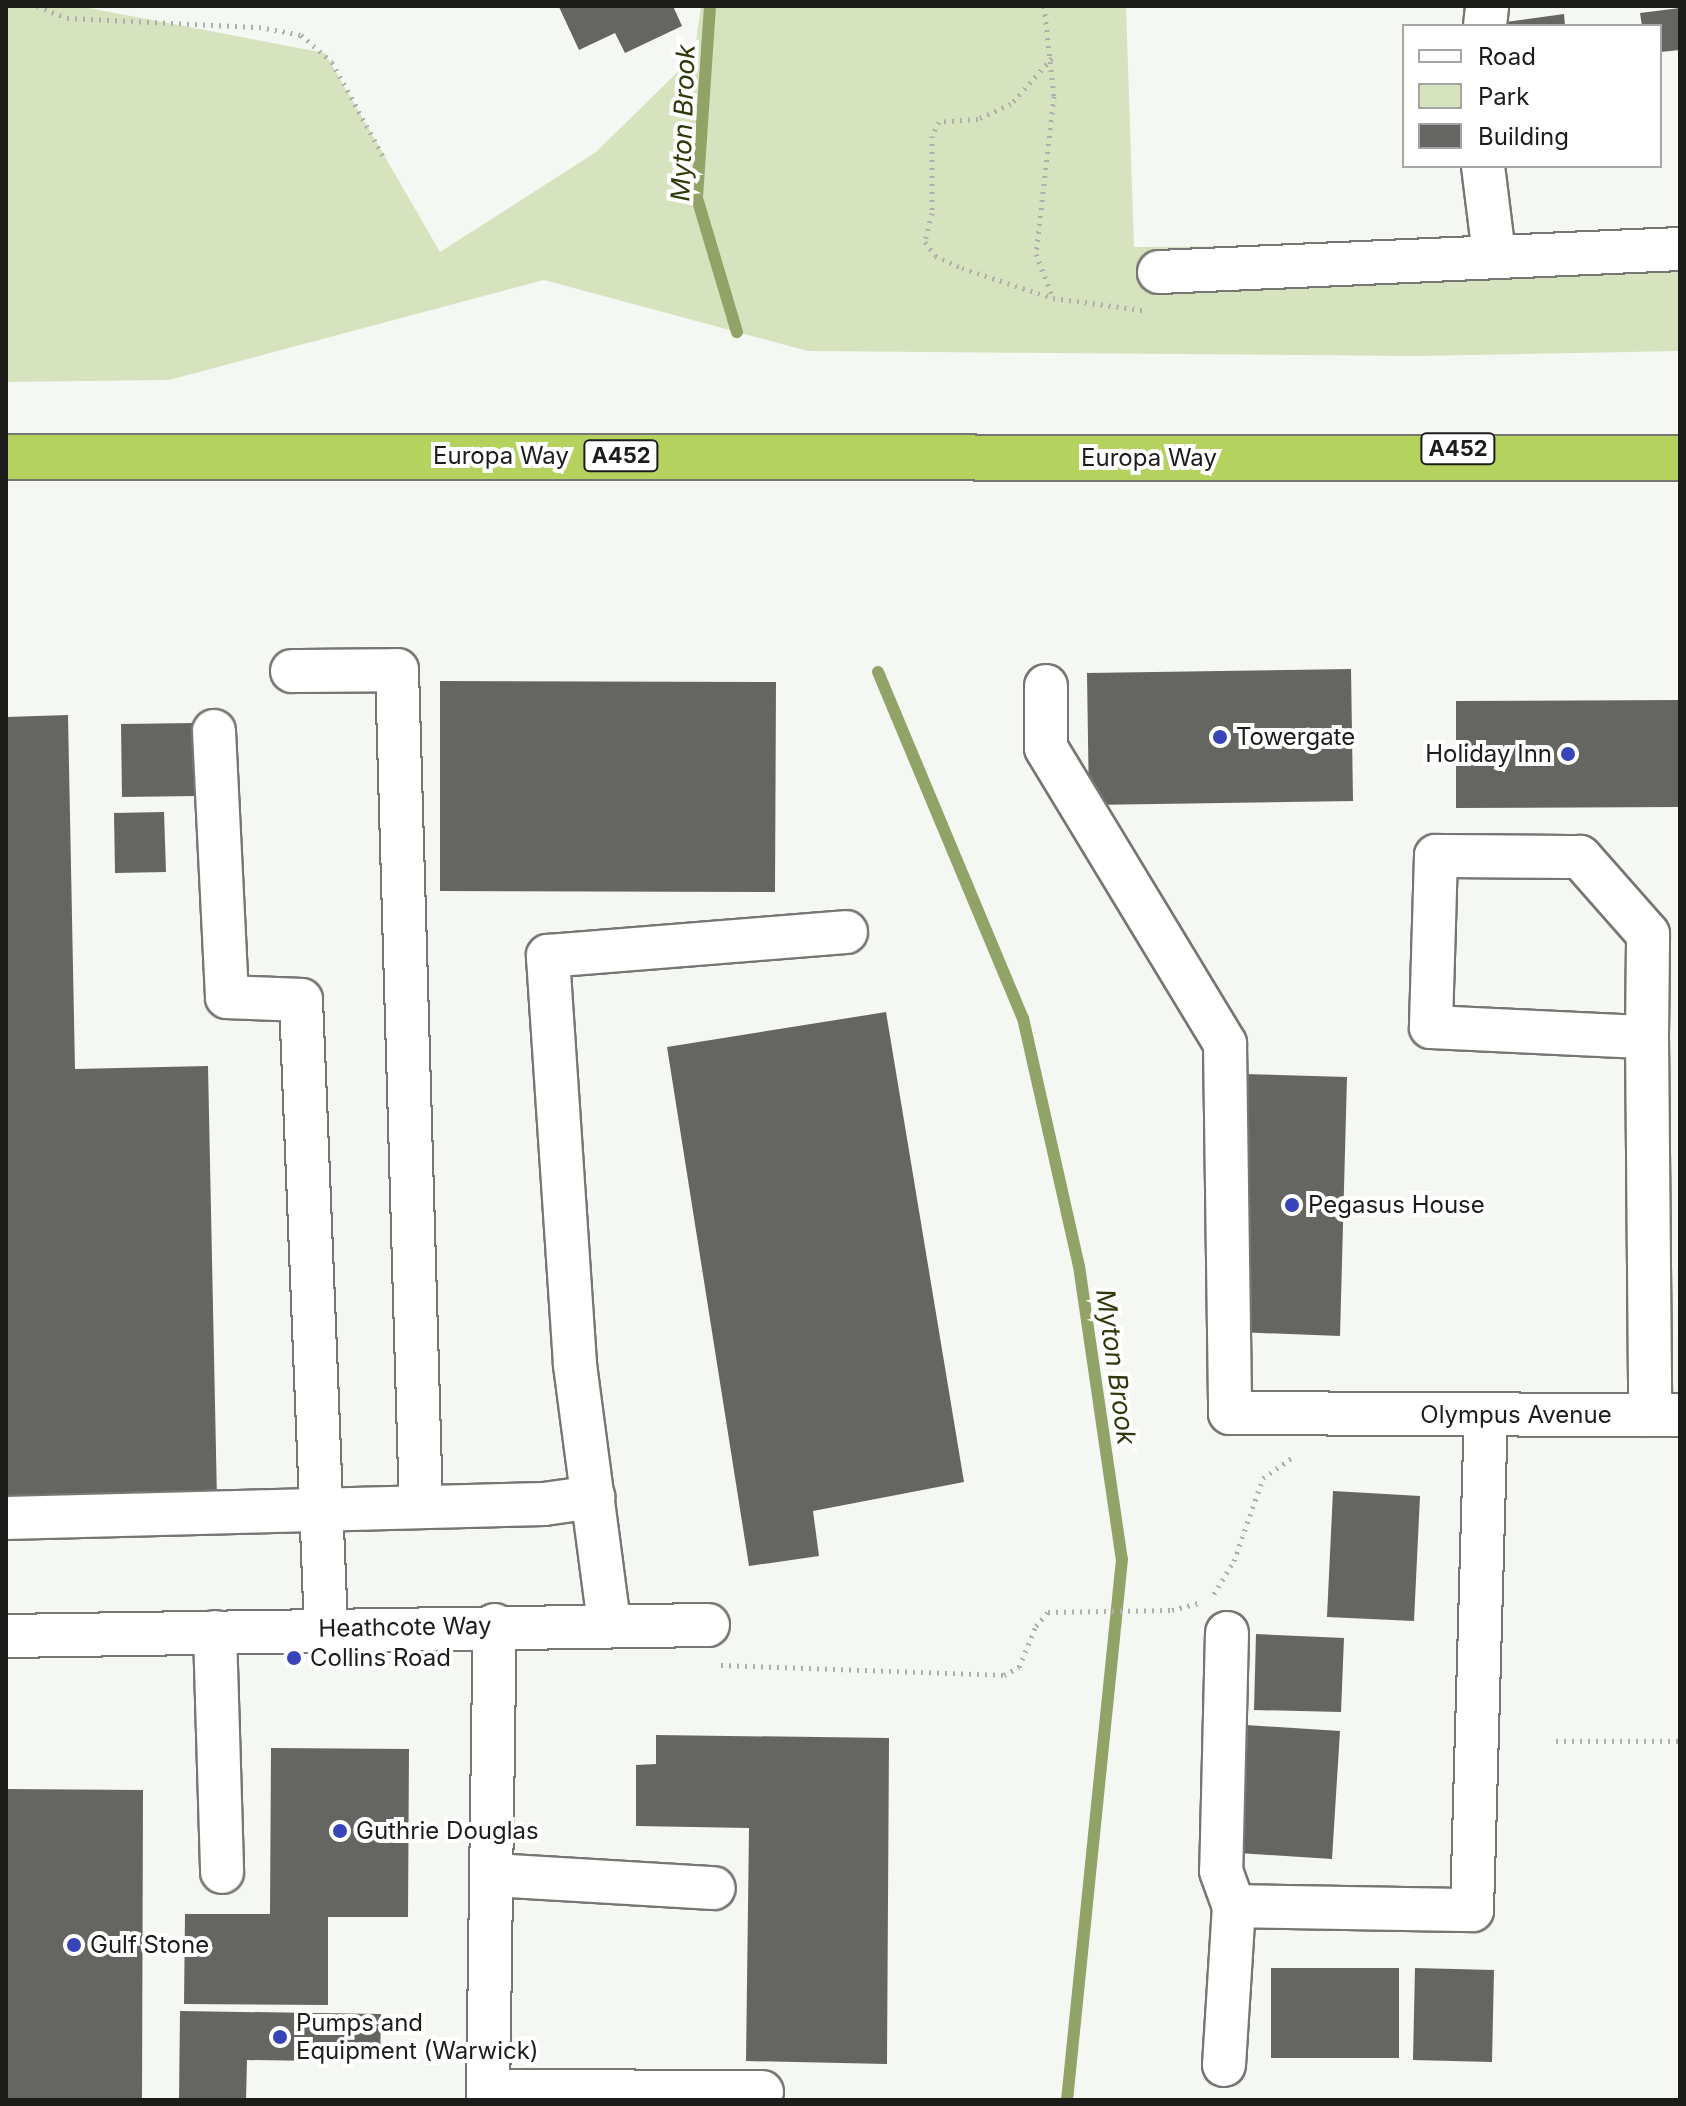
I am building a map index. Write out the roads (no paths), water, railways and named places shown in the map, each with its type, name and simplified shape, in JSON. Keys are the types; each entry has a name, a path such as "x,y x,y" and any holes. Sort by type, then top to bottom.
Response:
{"highway":[{"name":"Europa Way","path":"1236,459 1680,436"},
{"name":"Europa Way","path":"6,457 1680,458"}],"street":[{"path":"1483,168 1494,254"},
{"path":"1159,272 1494,254 1680,249"},
{"path":"292,671 397,670 421,1506"},
{"name":"Olympus Avenue","path":"1046,686 1046,748 1225,1044 1230,1413 1665,1415"},
{"path":"214,731 227,997 301,1000 326,1627"},
{"path":"1647,1037 1431,1027 1436,856 1580,857 1648,934 1647,1037 1665,1415"},
{"path":"609,1623 575,1364 548,956 846,932"},
{"path":"1234,1906 1472,1910 1486,1415"},
{"path":"6,1518 544,1504 594,1497"},
{"name":"Heathcote Way","path":"6,1636 609,1623 709,1645"},
{"path":"495,1625 488,2095 762,2092"},
{"path":"215,1632 222,1872"},
{"path":"1224,2065 1234,1906 1221,1871 1227,1633"},
{"path":"493,1875 714,1888"}],"waterway":[{"name":"Myton Brook","path":"710,6 697,198 737,332"},
{"name":"Myton Brook","path":"878,672 1023,1018 1079,1266 1122,1559 1067,2100"}],"place":[{"name":"Towergate","path":"1220,737"},
{"name":"Holiday Inn","path":"1568,754"},
{"name":"Pegasus House","path":"1292,1205"},
{"name":"Collins Road","path":"294,1658"},
{"name":"Guthrie Douglas","path":"340,1831"},
{"name":"Gulf Stone","path":"74,1945"},
{"name":"Pumps and Equipment (Warwick)","path":"280,2037"}]}
